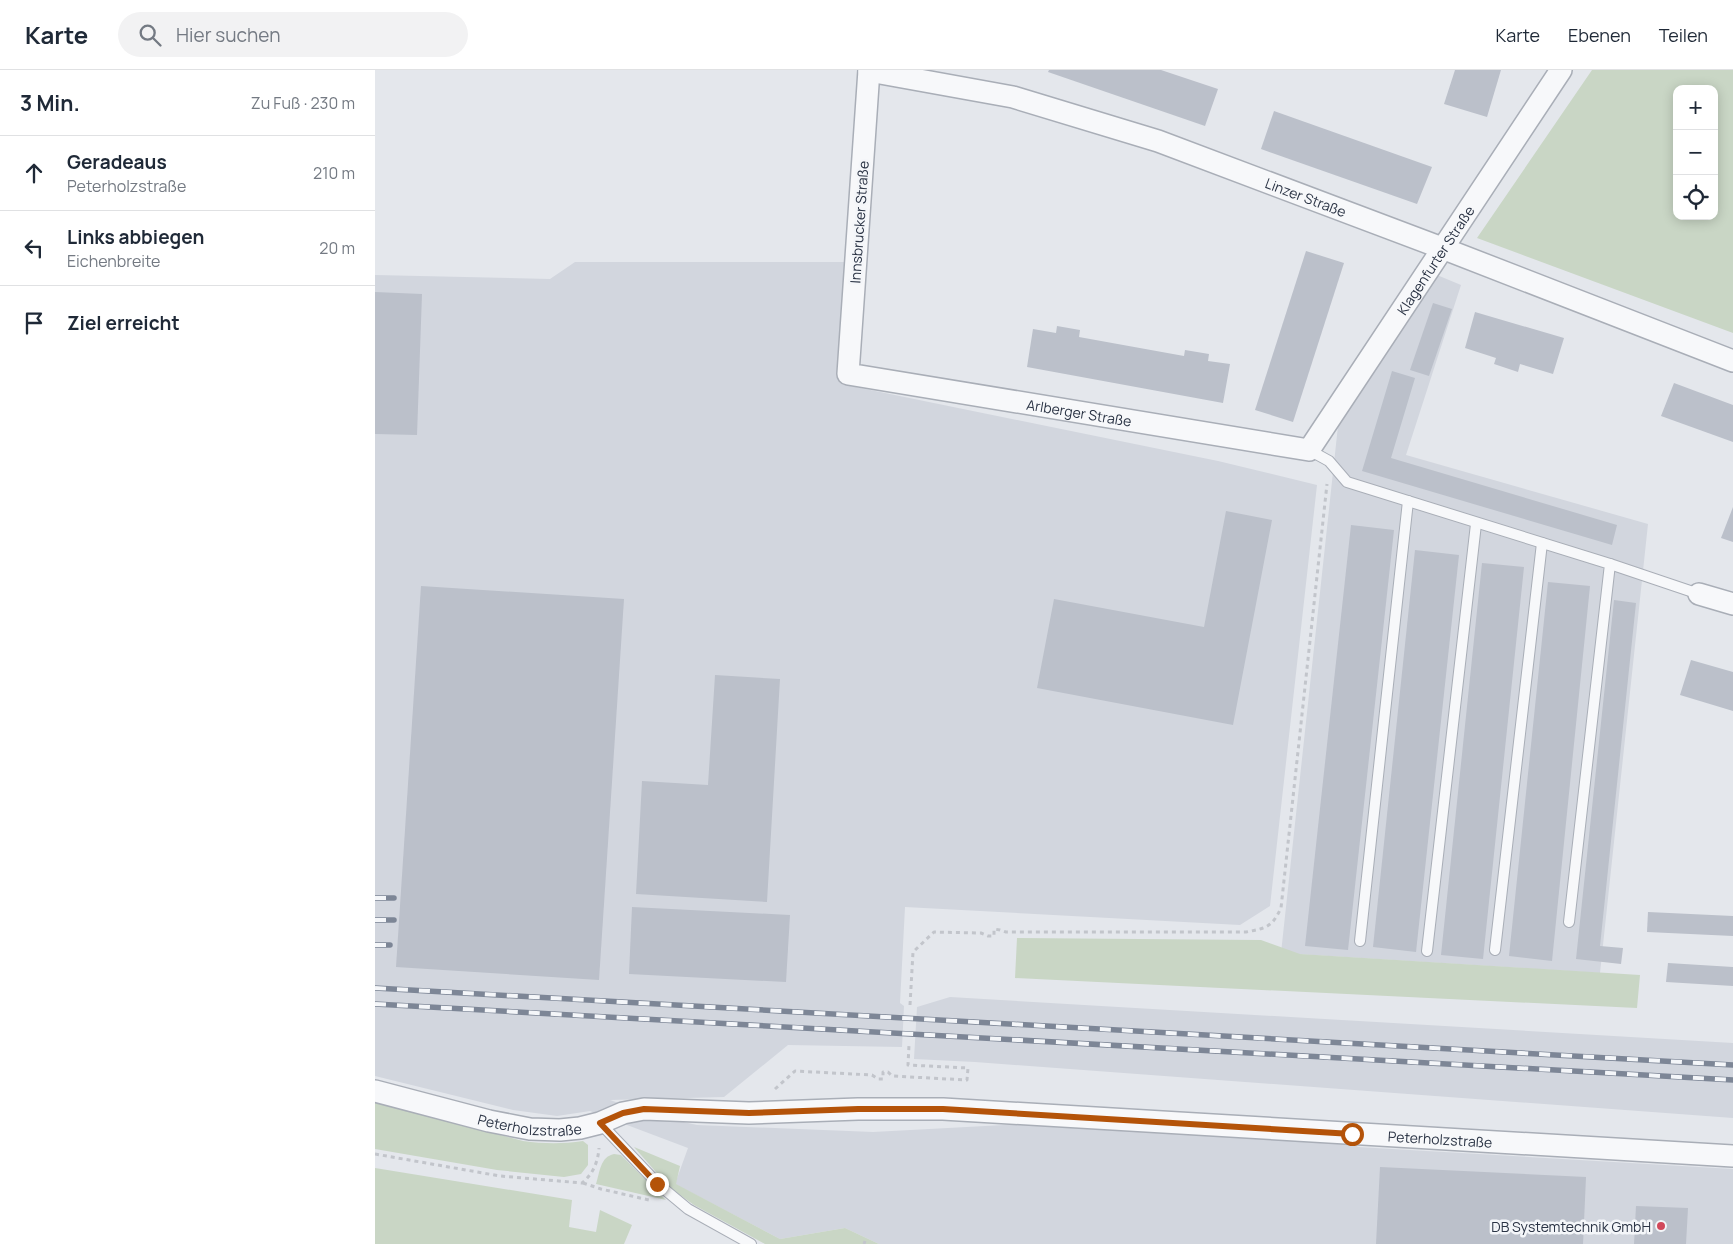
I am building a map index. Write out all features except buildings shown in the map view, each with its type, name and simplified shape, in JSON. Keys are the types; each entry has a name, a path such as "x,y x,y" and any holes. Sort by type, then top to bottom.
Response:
{"street":[{"name":"Linzer Straße","path":"869,70 1013,97 1158,141 1442,248 1733,361"},
{"name":"Innsbrucker Straße","path":"849,374 869,70"},
{"name":"Klagenfurter Straße","path":"1309,450 1561,70"},
{"name":"Arlberger Straße","path":"849,374 1309,450"},
{"path":"1699,594 1733,604"},
{"name":"Peterholzstraße","path":"375,1091 489,1122 530,1129 560,1130 580,1128 600,1123 623,1113 644,1109 749,1113 858,1109 943,1109 1733,1156"}],"lane":[{"path":"1309,450 1329,461 1347,482 1476,524 1610,564 1699,594"},
{"path":"1360,941 1408,501"},
{"path":"1427,951 1476,524"},
{"path":"1495,950 1541,544"},
{"path":"1569,922 1610,564"},
{"path":"600,1123 657,1184 687,1209 751,1244"}],"path":[{"path":"910,1005 913,952 934,932 981,933 994,936 994,929 1006,932 1246,932 1270,926 1281,908 1329,461"},
{"path":"749,1113 795,1071 873,1075 878,1079 883,1079 883,1072 888,1072 892,1076 967,1080 968,1068 908,1065 909,1045"},
{"path":"582,1183 596,1164 599,1152 600,1123"},
{"path":"375,1154 500,1176 582,1183 649,1200"}],"shaded area":[{"path":"575,262 845,262 841,384 1218,461 1317,485 1270,906 1240,925 905,907 900,1003 904,1006 902,1047 788,1045 724,1097 610,1100 656,1116 697,1125 873,1132 1040,1123 1348,1139 1358,1147 1733,1169 1733,1244 879,1244 845,1228 780,1239 675,1184 688,1148 590,1111 557,1116 513,1110 375,1076 375,275 550,279"},
{"path":"1437,275 1461,285 1406,455 1648,524 1600,973 1281,953 1338,426"},
{"path":"950,997 1733,1043 1733,1118 914,1059 917,1007"}],"green space":[{"path":"1592,70 1733,70 1733,333 1477,238"},
{"path":"1017,938 1261,940 1300,954 1640,975 1637,1008 1015,978"},
{"path":"375,1102 523,1141 568,1143 583,1141 588,1145 588,1165 581,1174 564,1177 497,1170 375,1149"},
{"path":"634,1147 680,1166 676,1184 780,1239 845,1228 879,1244 765,1244 694,1205 669,1187"},
{"path":"614,1154 621,1155 666,1200 596,1184 603,1162"},
{"path":"375,1168 572,1200 569,1227 596,1232 600,1210 632,1225 624,1244 375,1244"}],"railway":[{"path":"375,898 394,898"},
{"path":"375,920 394,920"},
{"path":"375,945 390,945"},
{"path":"375,988 1733,1065"},
{"path":"375,1004 1733,1080"}],"place":[{"name":"DB Systemtechnik GmbH","path":"1661,1226"}],"route":[{"path":"657,1184 600,1123 623,1113 644,1109 749,1113 858,1109 943,1109 1352,1134"}]}
